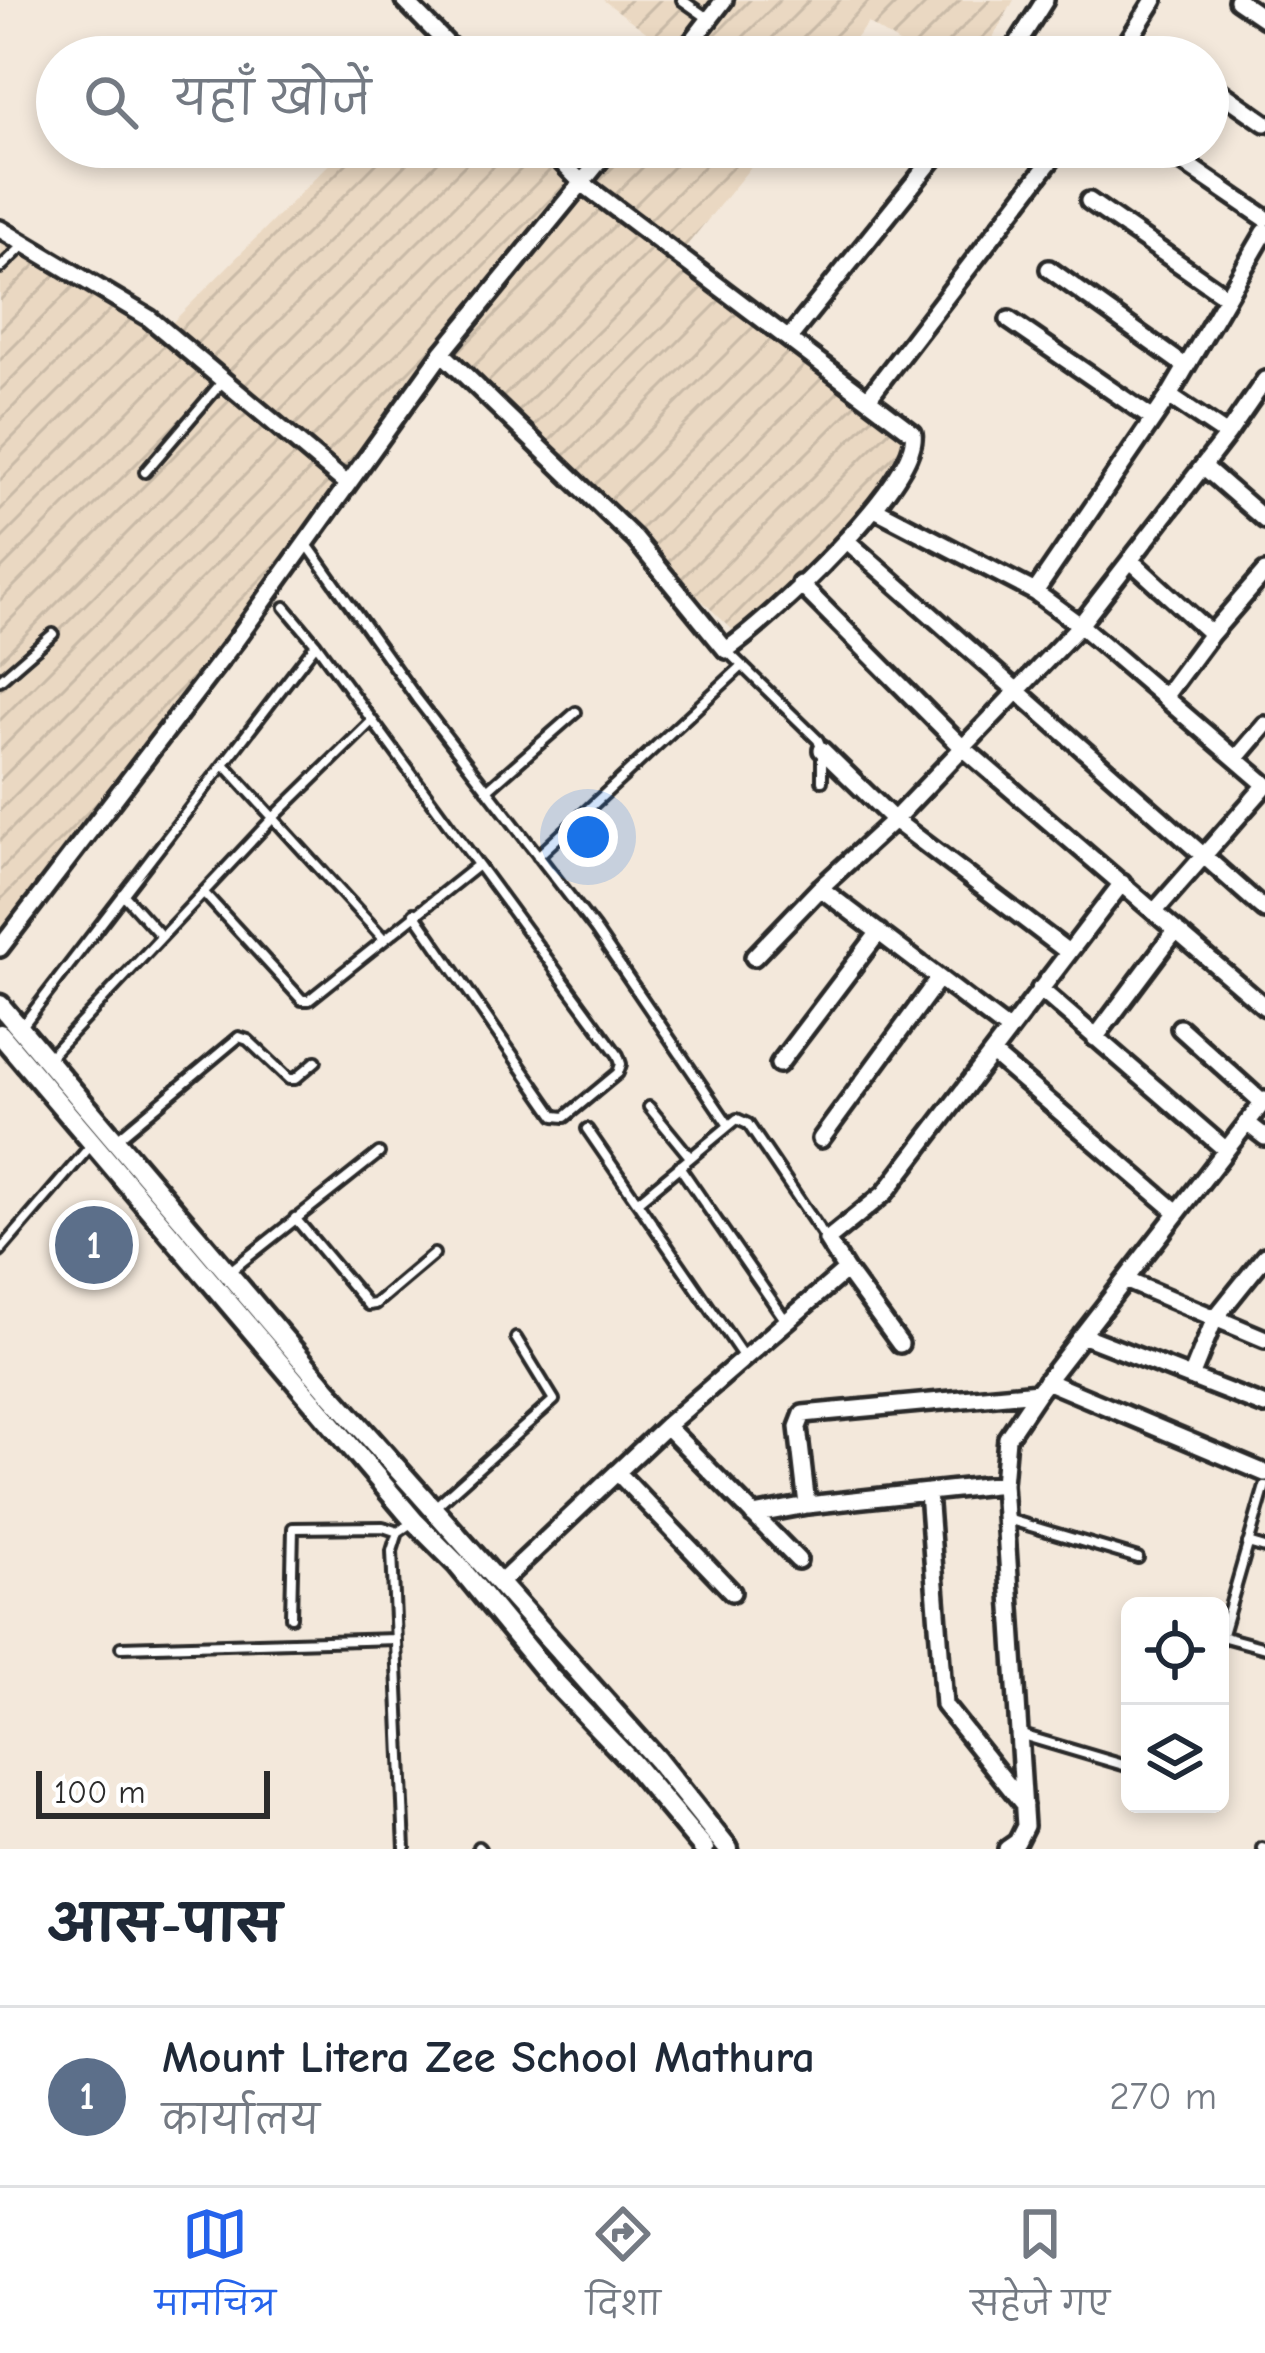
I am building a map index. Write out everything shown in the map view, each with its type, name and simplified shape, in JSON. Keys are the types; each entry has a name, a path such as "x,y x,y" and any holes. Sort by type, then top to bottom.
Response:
{"street":[{"path":"404,0 439,36"},
{"path":"696,36 724,0"},
{"path":"1022,36 1045,0"},
{"path":"1131,36 1154,0"},
{"path":"1237,0 1259,10"},
{"path":"1229,97 1265,123"},
{"path":"442,353 635,539 726,650 875,509 915,437 567,168"},
{"path":"0,948 236,640 442,353 594,168"},
{"path":"789,338 926,168"},
{"path":"868,397 1040,168"},
{"path":"1192,168 1265,218"},
{"path":"1089,201 1227,297"},
{"path":"0,230 149,318 347,484"},
{"path":"1035,592 1153,419 1262,244"},
{"path":"1049,269 1185,366"},
{"path":"1009,320 1153,419"},
{"path":"754,957 894,820 1080,625 1265,380"},
{"path":"1168,396 1227,435"},
{"path":"1203,466 1263,512"},
{"path":"875,509 1035,592 1080,625 1265,785 1155,911"},
{"path":"846,540 1265,910"},
{"path":"1130,560 1210,634"},
{"path":"1164,698 1210,634 1265,572"},
{"path":"800,584 961,746 1265,1007"},
{"path":"1236,759 1265,725"},
{"path":"822,750 894,820 1068,952"},
{"path":"900,1344 826,1240 885,1193 1122,883"},
{"path":"820,888 1009,1031"},
{"path":"1095,1038 1176,930"},
{"path":"779,1064 879,932"},
{"path":"820,1139 939,978"},
{"path":"1040,989 1226,1150"},
{"path":"0,1005 10,1032 94,1142 312,1386 432,1509 550,1677 632,1763 704,1849"},
{"path":"1007,1849 1023,1834 1024,1805 1003,1484 1007,1438 1264,1101 1180,1028"},
{"path":"10,1032 46,1060 228,1273 312,1386 406,1526 501,1582 728,1849"},
{"path":"993,1054 1178,1212"},
{"path":"1247,1123 1265,1137"},
{"path":"1191,1377 1214,1318 1265,1256"},
{"path":"501,1582 666,1426 846,1270"},
{"path":"1125,1280 1265,1339"},
{"path":"1082,1334 1265,1406"},
{"path":"807,1505 797,1426 803,1414 1042,1387 1265,1472"},
{"path":"666,1426 798,1561"},
{"path":"617,1472 733,1592"},
{"path":"753,1515 1003,1484"},
{"path":"928,1492 944,1705 1024,1805"}],"lane":[{"path":"682,0 709,19"},
{"path":"0,268 25,244"},
{"path":"145,472 223,380"},
{"path":"305,543 595,929 728,1124"},
{"path":"285,607 620,1059 617,1072 565,1118 555,1116 414,914"},
{"path":"0,680 53,634"},
{"path":"10,1032 316,644"},
{"path":"726,650 818,740 822,781"},
{"path":"538,856 740,668"},
{"path":"488,790 576,712"},
{"path":"46,1060 274,817 372,721"},
{"path":"224,764 382,938"},
{"path":"204,892 302,1000 317,997 382,938 478,865"},
{"path":"123,894 161,936"},
{"path":"116,1140 238,1037 248,1040 289,1079 316,1060"},
{"path":"649,1106 690,1157"},
{"path":"637,1202 737,1119 748,1124 826,1240"},
{"path":"586,1129 745,1358"},
{"path":"0,1251 94,1142"},
{"path":"228,1273 379,1154"},
{"path":"679,1166 787,1322"},
{"path":"295,1218 368,1305 434,1254"},
{"path":"432,1509 554,1400 517,1338"},
{"path":"1229,1611 1265,1486"},
{"path":"1006,1519 1138,1558"},
{"path":"291,1617 292,1528 406,1526"},
{"path":"405,1849 392,1551 406,1526"},
{"path":"1249,1543 1265,1548"},
{"path":"121,1648 396,1639"},
{"path":"1229,1640 1265,1648"},
{"path":"1020,1735 1121,1764"}],"shaded area":[{"path":"603,0 1014,0 994,36 888,36 868,23 857,36 652,36"},
{"path":"325,168 555,168 573,185 586,168 750,168 675,260 911,437 871,507 735,632 445,358 0,937 0,239 161,334"}],"place":[{"name":"Mount Litera Zee School Mathura","path":"94,1245"}]}
